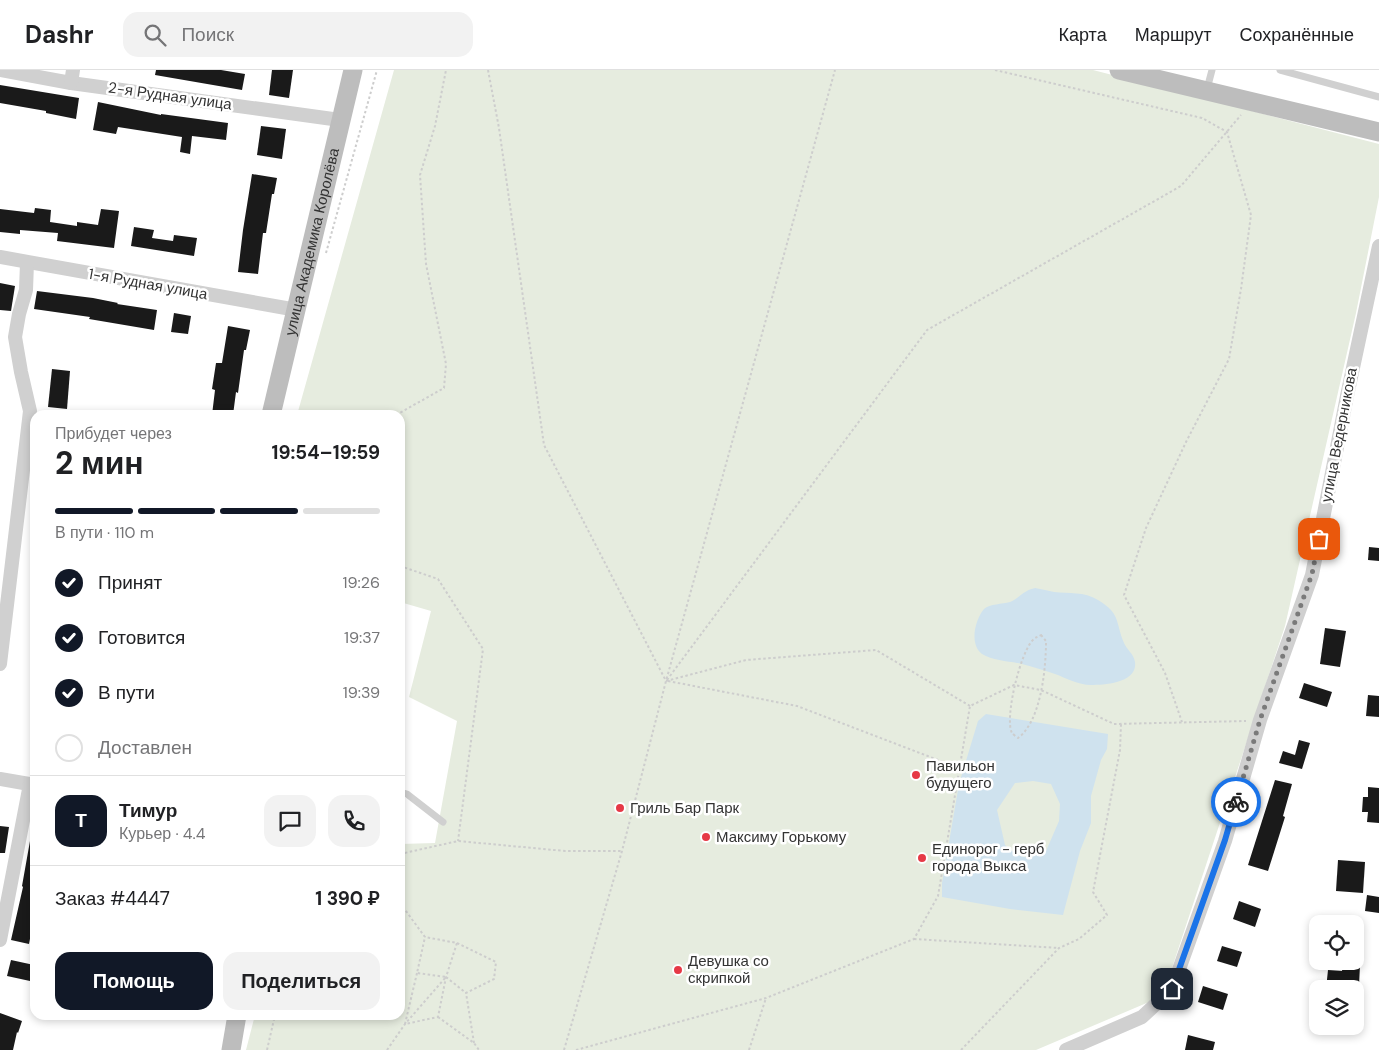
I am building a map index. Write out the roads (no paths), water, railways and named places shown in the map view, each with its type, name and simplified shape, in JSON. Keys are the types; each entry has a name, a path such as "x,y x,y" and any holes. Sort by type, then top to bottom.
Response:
{"street":[{"name":"2-я Рудная улица","path":"1,70 72,76 340,120"},
{"name":"улица Академика Королёва","path":"272,410 353,70"},
{"path":"1120,70 1379,132"},
{"name":"улица Ведерникова","path":"1066,1050 1142,1017 1172,989 1225,840 1260,720 1312,574 1379,246"},
{"name":"1-я Рудная улица","path":"0,257 297,310"},
{"path":"0,664 30,411 21,372 16,337 18,314 26,290 27,263"},
{"path":"0,779 30,784"},
{"path":"0,940 30,799"},
{"path":"231,1050 236,1020"}],"lane":[{"path":"1206,91 1212,70"},
{"path":"1280,70 1379,97"},
{"path":"405,793 443,822"}],"water":[{"path":"1035,588 1087,595 1105,605 1114,614 1124,643 1134,659 1135,669 1131,674 1126,679 1111,683 1086,685 1022,664 982,654 976,644 975,632 978,619 984,609 993,605 1010,602"},
{"path":"986,714 1108,734 1107,749 1101,760 1091,796 1091,823 1080,851 1063,915 1010,909 942,897 942,883 959,784 978,721","holes":["1033,781 1051,784 1060,804 1059,821 1046,851 1029,858 1017,855 1005,845 997,810 1015,783"]}],"place":[{"name":"Павильон будущего","path":"916,775"},
{"name":"Гриль Бар Парк","path":"620,808"},
{"name":"Максиму Горькому","path":"706,837"},
{"name":"Единорог - герб города Выкса","path":"922,858"},
{"name":"Девушка со скрипкой","path":"678,970"}]}
